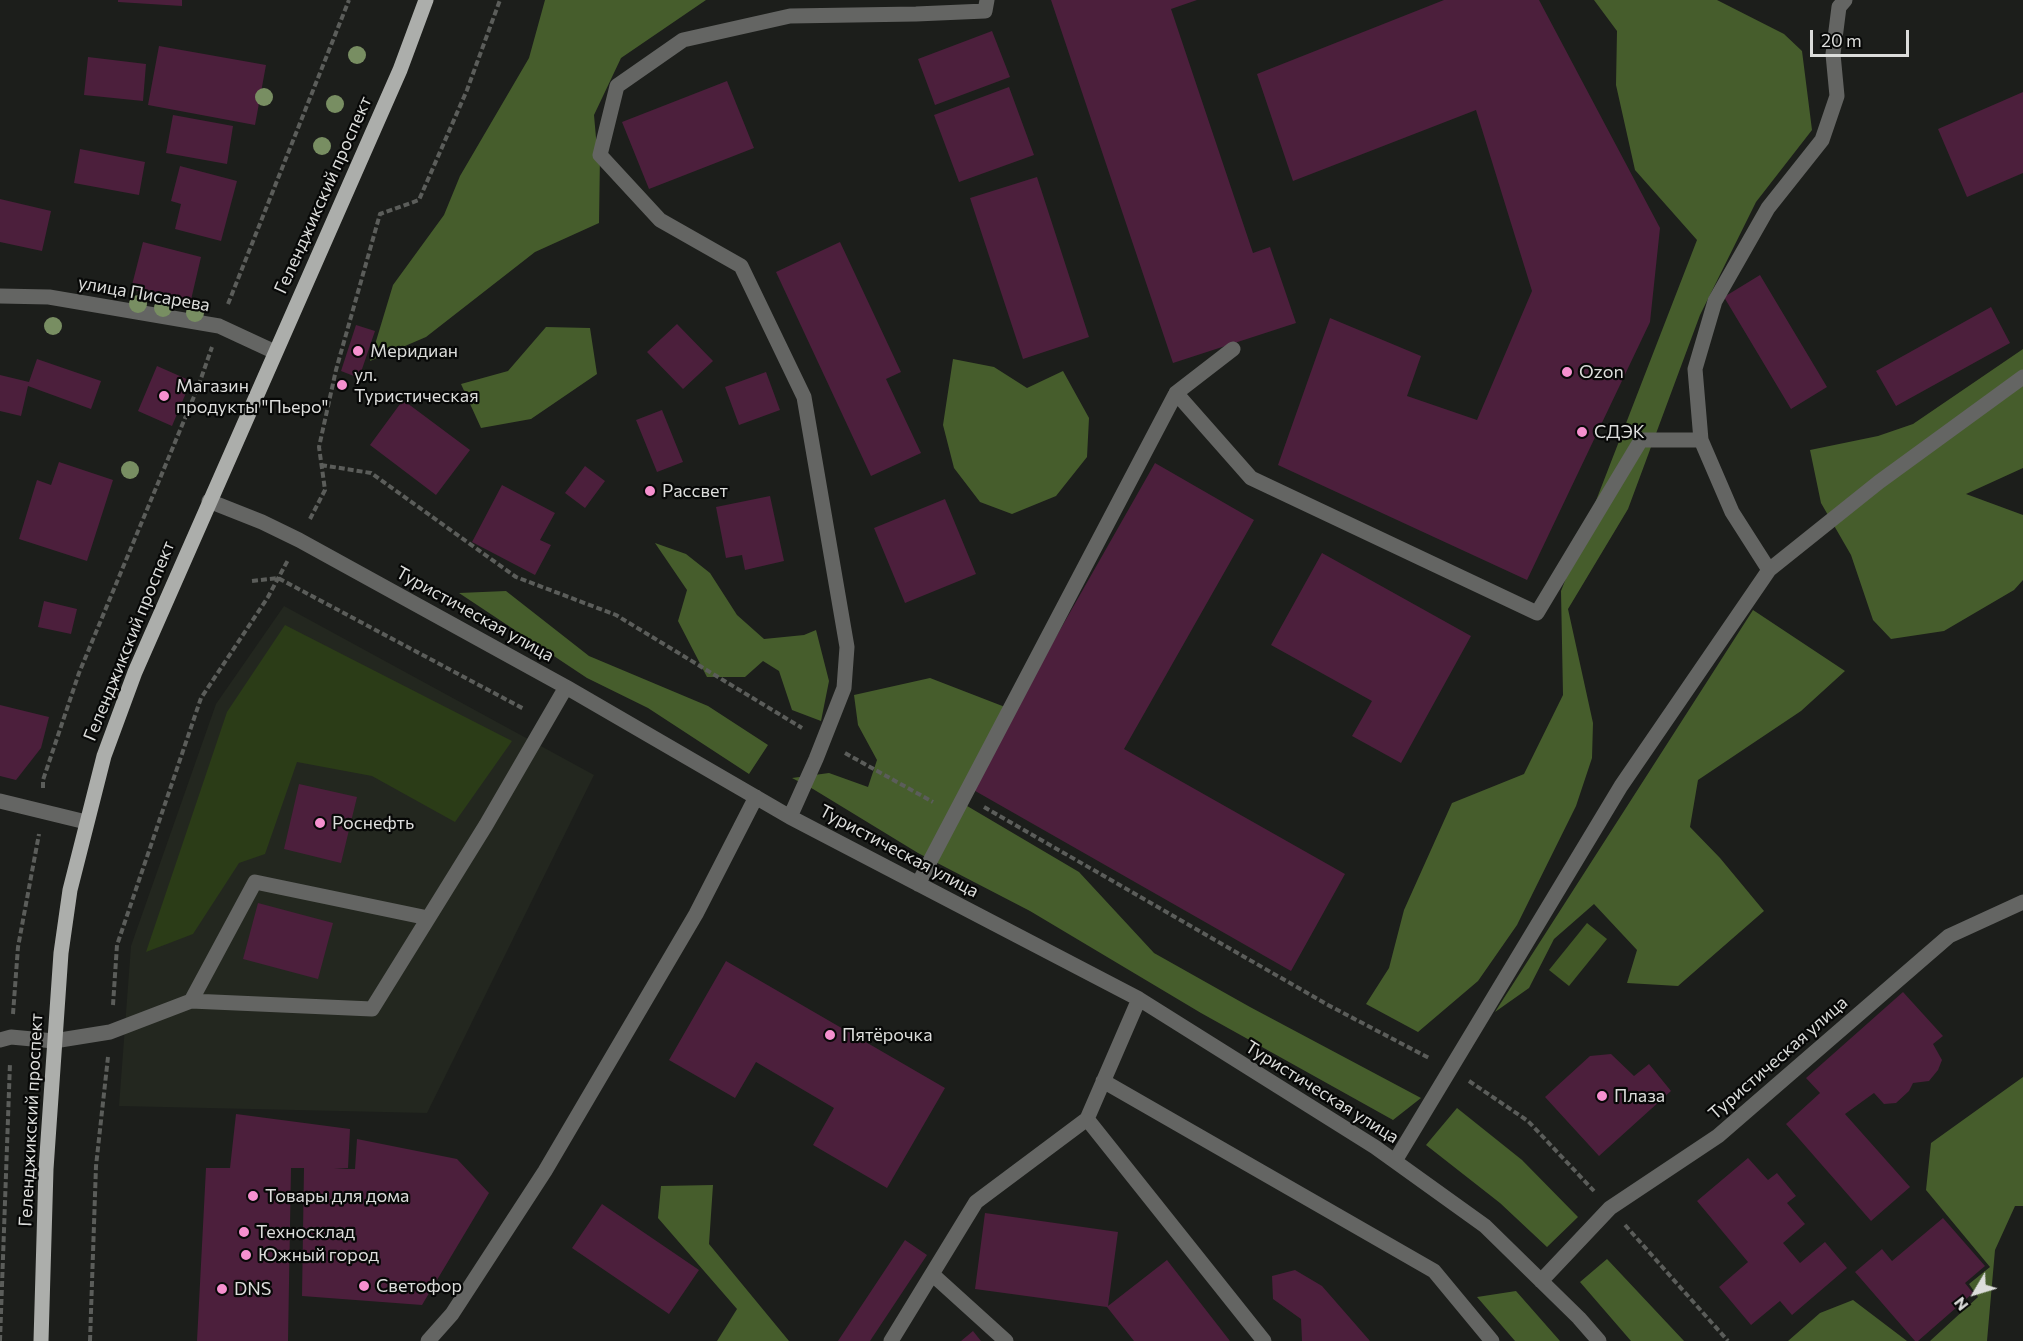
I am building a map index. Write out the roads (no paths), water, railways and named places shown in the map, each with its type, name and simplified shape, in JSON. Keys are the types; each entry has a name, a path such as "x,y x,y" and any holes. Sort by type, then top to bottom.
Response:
{"main road":[{"name":"Геленджикский проспект","path":"41,1341 46,1169 61,954 70,890 104,756 135,672 400,70 426,0"}],"street":[{"path":"790,817 844,688 847,647 804,397 741,266 660,220 600,155 617,86 683,40 790,16 918,7 985,11 987,0"},
{"path":"1769,570 1732,512 1701,440 1695,369 1715,301 1768,208 1822,140 1837,96 1833,54 1840,2"},
{"name":"улица Писарева","path":"0,296 50,297 219,326 275,352"},
{"path":"918,884 1176,393 1233,349"},
{"path":"1395,1161 1621,786 1769,570 1879,482 2023,377"},
{"path":"1176,393 1251,478 1537,613 1641,440 1701,440"},
{"name":"Туристическая улица","path":"209,501 262,522 299,540 566,687 790,817 1139,999 1366,1141 1485,1226 1579,1318 1599,1341"},
{"path":"0,1040 11,1037 54,1041 111,1032 191,1001 372,1009 486,825 566,687"},
{"path":"428,1341 452,1314 545,1171 696,914 756,797"},
{"path":"0,801 86,822"},
{"path":"191,1001 255,882 428,918"},
{"name":"Туристическая улица","path":"1541,1281 1610,1208 1718,1136 1949,936 2023,902"},
{"path":"891,1341 976,1202 1087,1119 1139,999"},
{"path":"1103,1081 1434,1271 1492,1341"},
{"path":"1087,1119 1264,1341"},
{"path":"932,1274 1006,1341"}],"place":[{"name":"Меридиан","path":"358,351"},
{"name":"Ozon","path":"1567,372"},
{"name":"ул. Туристическая","path":"342,385"},
{"name":"Магазин продукты \"Пьеро\"","path":"164,396"},
{"name":"СДЭК","path":"1582,432"},
{"name":"Рассвет","path":"650,491"},
{"name":"Роснефть","path":"320,823"},
{"name":"Пятёрочка","path":"830,1035"},
{"name":"Плаза","path":"1602,1096"},
{"name":"Товары для дома","path":"253,1196"},
{"name":"Техносклад","path":"244,1232"},
{"name":"Южный город","path":"246,1255"},
{"name":"Светофор","path":"364,1286"},
{"name":"DNS","path":"222,1289"}]}
